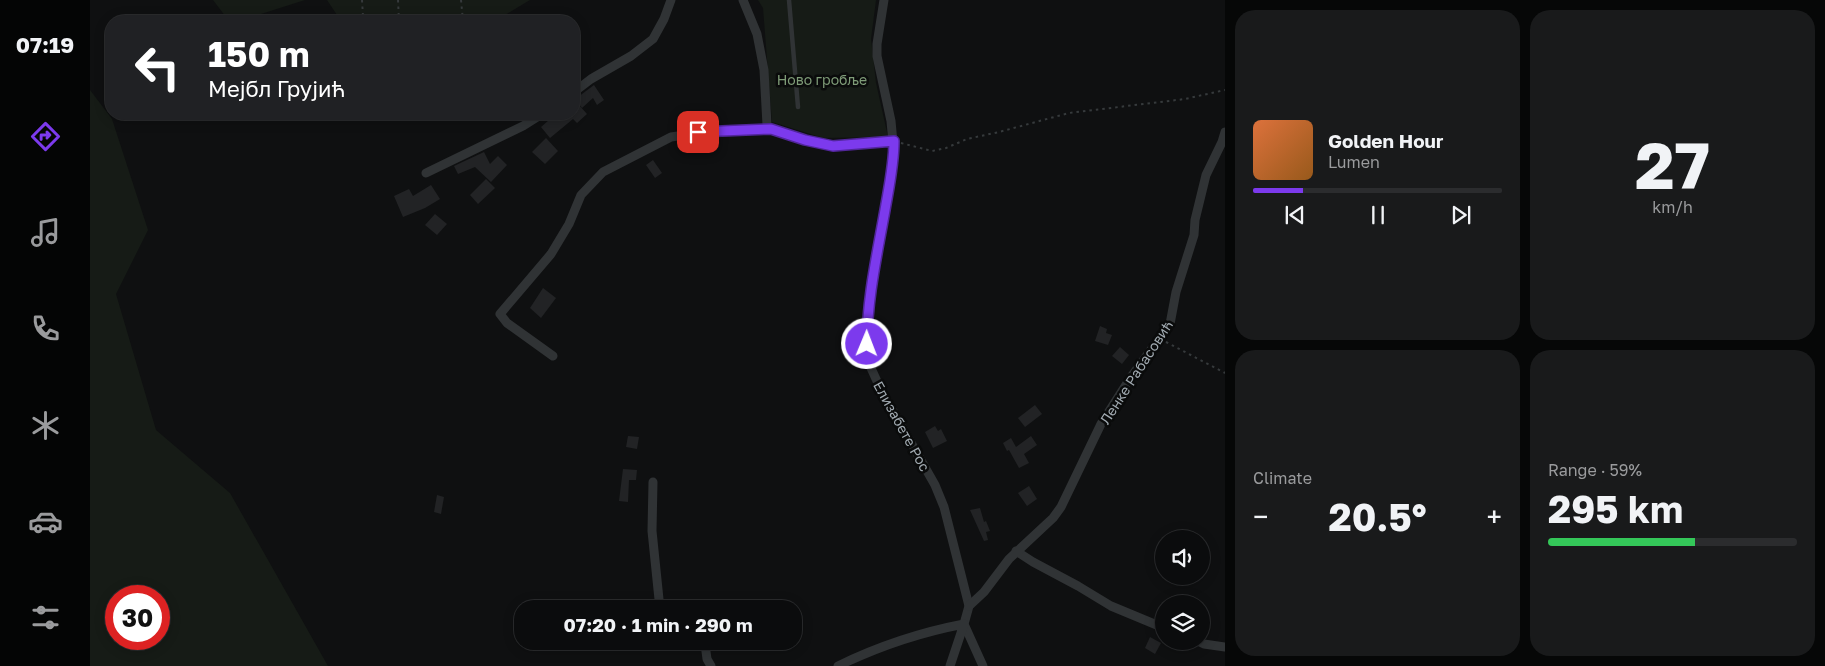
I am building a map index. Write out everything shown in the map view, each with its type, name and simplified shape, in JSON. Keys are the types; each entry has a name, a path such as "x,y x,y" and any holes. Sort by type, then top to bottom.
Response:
{"street":[{"path":"580,87 631,56 653,39 664,19 670,0"},
{"path":"743,0 757,34 764,70 767,125 771,129"},
{"name":"Елизабете Рос","path":"884,0 877,56 894,141 891,173 871,288 867,321 867,344 871,368 881,390 935,485 944,507 969,606 950,666"},
{"path":"426,173 532,120"},
{"path":"553,356 507,323 500,314 551,254 569,224 581,195 603,172 671,137 698,132 771,129 805,140 833,146 894,141"},
{"name":"Ленке Рабасовић","path":"969,606 984,592 1016,551 1053,518 1061,507 1101,424 1131,377 1170,324 1176,292 1194,235 1195,220 1206,176 1225,132"},
{"path":"653,482 652,531 659,600"},
{"path":"1016,551 1111,606 1155,624"},
{"path":"838,666 860,655 947,627 964,624 983,666"},
{"path":"1210,644 1225,647"},
{"path":"705,650 711,666"}],"lane":[{"path":"789,0 798,107"}],"path":[{"path":"362,0 364,15"},
{"path":"398,0 399,15"},
{"path":"461,0 463,15"},
{"path":"894,141 932,151 946,148 967,139 1069,113 1185,99 1225,90"},
{"path":"1159,339 1225,373"}],"green space":[{"path":"213,0 305,0 258,15 224,15"},
{"path":"327,0 530,0 505,15 337,15"},
{"name":"Ново гробље","path":"758,0 876,0 871,39 876,83 888,137 823,138 772,122 763,8"},
{"path":"90,90 105,110 105,120 112,120 148,230 116,294 156,430 230,493 328,666 90,666"}],"building":[{"path":"594,85 604,100 597,105 593,98 582,108 580,106 580,96"},
{"path":"580,106 587,114 577,123 574,120 580,120"},
{"path":"549,120 572,120 550,138 541,127"},
{"path":"546,138 558,151 545,164 532,152"},
{"path":"484,152 490,164 498,156 507,165 491,182 475,167 458,174 454,166"},
{"path":"653,160 662,173 655,178 646,165"},
{"path":"486,179 495,188 478,204 470,195"},
{"path":"431,185 440,199 425,208 403,217 394,196 409,189 413,196"},
{"path":"435,214 447,224 437,235 425,225"},
{"path":"543,288 556,298 541,318 530,308"},
{"path":"1100,326 1107,329 1106,333 1112,335 1108,345 1095,341"},
{"path":"1120,347 1129,355 1122,364 1112,356"},
{"path":"1035,405 1042,414 1025,427 1018,418"},
{"path":"935,426 938,431 941,429 947,441 933,448 925,432"},
{"path":"628,436 639,437 637,449 626,447"},
{"path":"1031,436 1037,445 1024,454 1029,463 1019,468 1003,443 1011,438 1016,447"},
{"path":"623,469 637,470 636,480 629,480 628,502 619,501"},
{"path":"1029,486 1037,499 1027,506 1018,493"},
{"path":"437,495 444,497 441,514 434,512"},
{"path":"980,508 984,522 986,521 990,531 986,532 988,540 984,541 970,510"},
{"path":"1150,637 1155,640 1155,650 1157,650 1155,654 1145,648"}],"route":[{"path":"698,132 771,129 805,140 833,146 894,141 894,154 871,288 867,321 867,344"}]}
